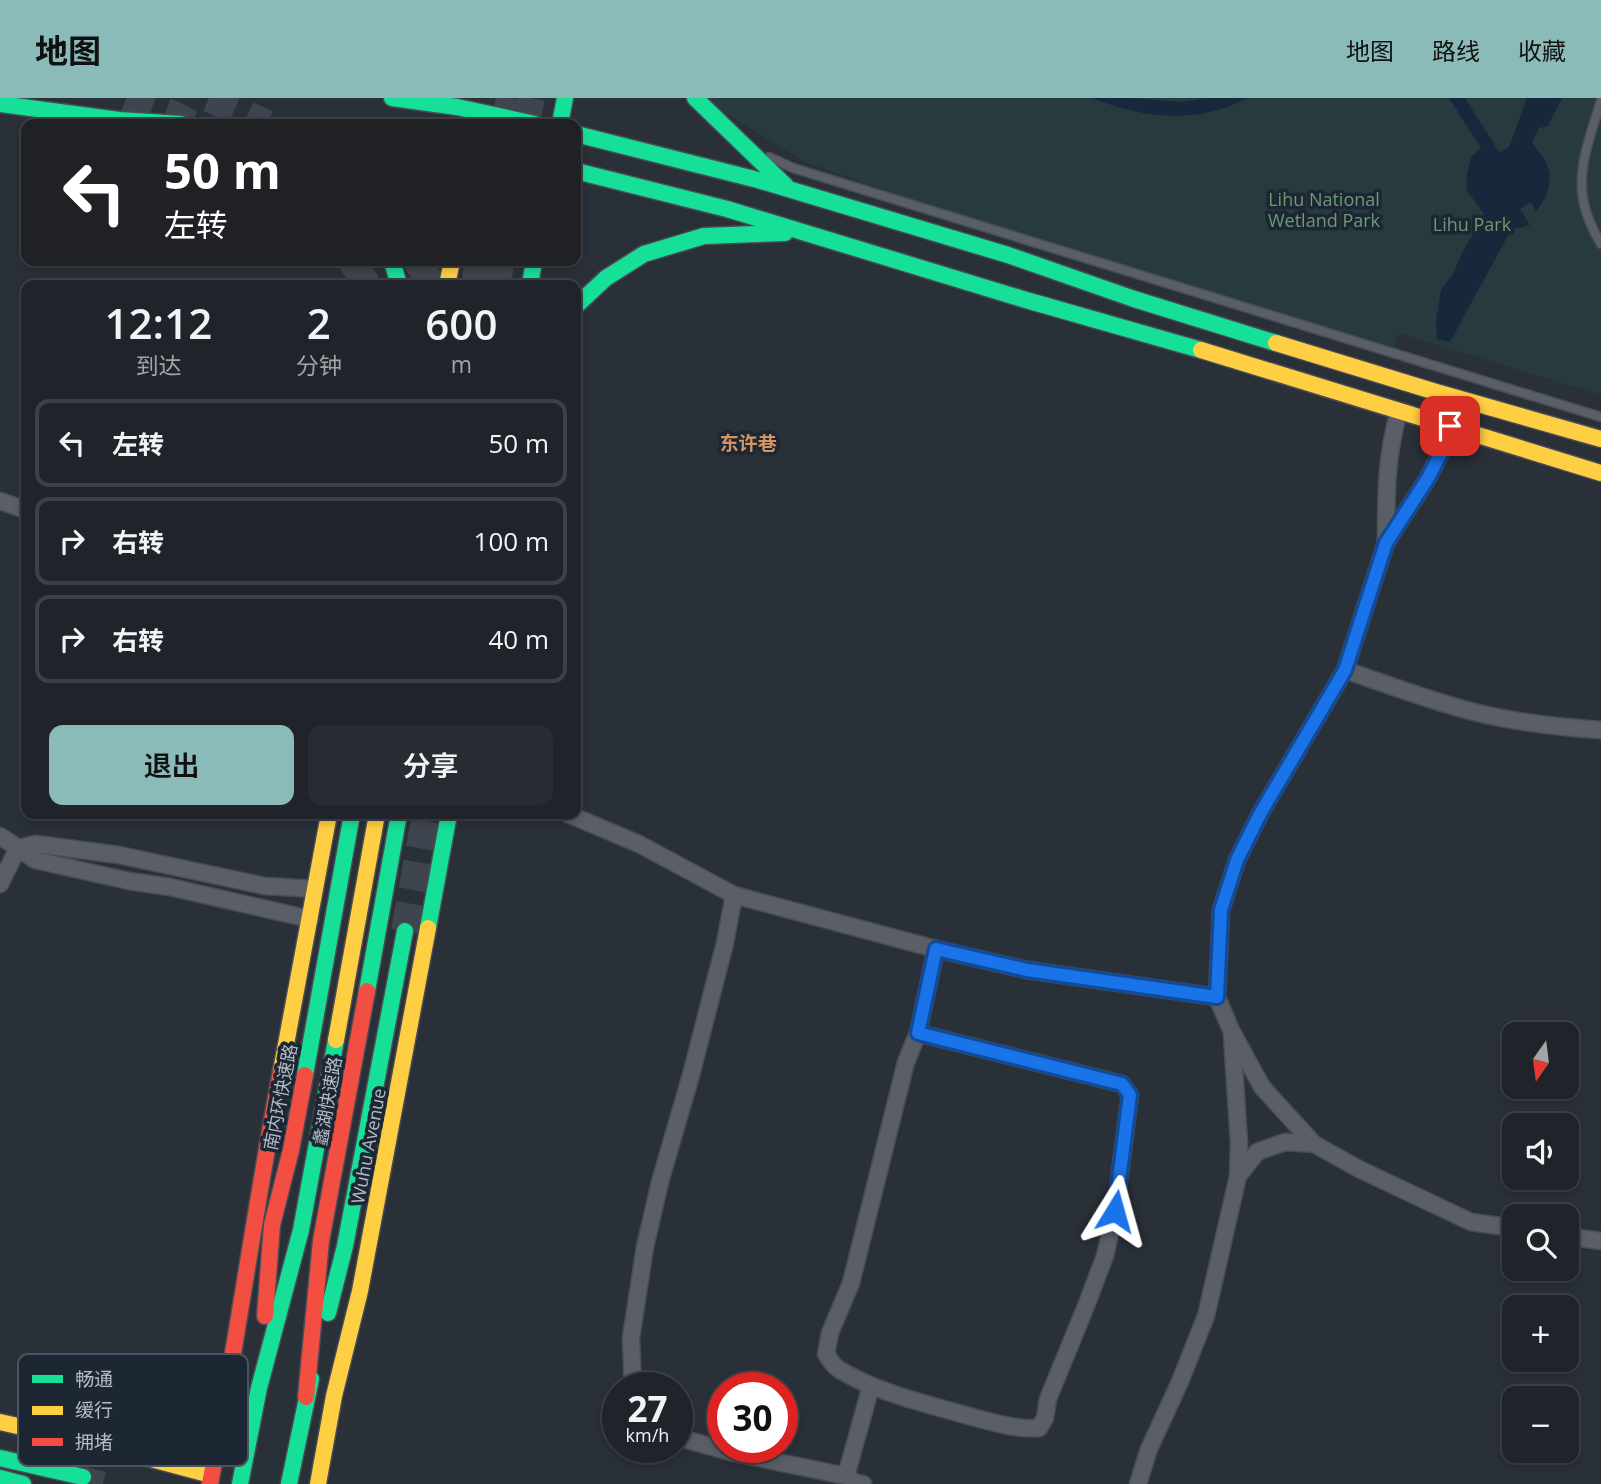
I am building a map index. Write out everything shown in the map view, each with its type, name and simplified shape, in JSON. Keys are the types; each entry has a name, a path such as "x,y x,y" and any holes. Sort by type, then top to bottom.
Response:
{"main road":[{"path":"392,98 481,111 514,119"},
{"path":"561,119 565,98"},
{"path":"695,98 789,189"},
{"path":"0,104 112,119"},
{"path":"581,135 789,189 1008,255 1134,299 1454,398 1601,439"},
{"path":"581,172 748,215 1601,473"},
{"path":"581,301 607,278 655,250 704,236 807,233"},
{"path":"234,1354 267,1146 329,819"},
{"name":"南内环快速路","path":"259,1388 272,1225 291,1150 351,819"},
{"name":"蠡湖快速路","path":"259,1388 301,1230 376,819"},
{"name":"蠡湖快速路","path":"306,1397 321,1241 398,819"},
{"name":"Wuhu Avenue","path":"318,1484 334,1396 360,1291 448,819"},
{"path":"289,1484 306,1397 345,1246 405,932"},
{"path":"248,1444 259,1388"},
{"path":"0,1422 18,1426"},
{"path":"0,1458 18,1462"},
{"path":"35,1466 83,1477"},
{"path":"165,1466 211,1480"},
{"path":"240,1484 244,1466"},
{"path":"0,1478 23,1484"}],"street":[{"path":"1386,543 1387,463 1399,411"},
{"path":"1450,426 1442,451 1428,478 1386,543 1345,670 1260,814 1237,860 1221,910 1217,997 1231,1030 1262,1087 1314,1143 1359,1169 1471,1222 1502,1226"},
{"path":"0,501 21,508"},
{"path":"1345,670 1479,713 1549,726 1601,730"},
{"path":"580,819 639,844 734,895 936,949 1027,970 1217,997"},
{"path":"0,836 35,860 310,919"},
{"path":"18,848 36,844 119,855 265,886 315,889"},
{"path":"0,884 18,848"},
{"path":"632,1372 631,1338 645,1247 660,1182 722,957 734,895"},
{"path":"918,1033 1122,1084 1130,1095 1115,1211 1105,1256 1039,1428 995,1423 871,1386 837,1369 826,1354 830,1333 851,1283 906,1062 918,1033 936,949"},
{"path":"1138,1484 1149,1448 1179,1384 1206,1316 1238,1176 1239,1143 1231,1030"},
{"path":"1238,1176 1257,1152 1285,1142 1314,1143"},
{"path":"1579,1238 1601,1241"},
{"path":"846,1476 871,1386"},
{"path":"693,1441 734,1453 846,1476 863,1484"}],"lane":[{"path":"1601,101 1585,153 1582,177 1584,203 1601,244"},
{"path":"744,146 793,168 1601,417"}],"green space":[{"name":"Lihu Park","path":"709,98 1601,98 1601,395 1399,333 1394,347 1042,246 805,162 718,109"}],"water":[{"path":"1092,98 1183,102 1206,98 1247,98 1229,107 1209,112 1170,116 1130,110"},
{"path":"1449,98 1465,98 1499,152 1509,147 1527,98 1562,98 1548,126 1539,128 1532,143 1548,168 1550,176 1547,193 1536,212 1531,202 1520,209 1530,225 1511,230 1450,342 1437,339 1436,321 1441,290 1453,274 1484,214 1466,189 1471,157 1481,148"}],"tunnel":[{"path":"126,98 182,119"},
{"path":"209,98 256,119"},
{"path":"506,119 510,98"},
{"path":"527,119 531,98"},
{"path":"355,266 364,280"},
{"path":"420,266 429,280"},
{"path":"476,280 478,266"},
{"path":"497,280 500,266"},
{"path":"405,931 425,819"},
{"path":"83,1477 110,1484"}],"traffic: fast":[{"path":"392,98 457,107 512,119"},
{"path":"561,119 565,98"},
{"path":"695,98 786,186"},
{"path":"0,104 112,119"},
{"path":"581,135 758,180 1008,255 1134,299 1276,343"},
{"path":"581,172 727,209 1201,350"},
{"path":"581,301 606,278 644,254 704,236 785,233"},
{"path":"393,266 398,280"},
{"path":"531,280 533,266"},
{"path":"305,1075 351,819"},
{"path":"367,991 398,819"},
{"path":"428,928 448,819"},
{"path":"328,1313 345,1246 405,931"},
{"path":"248,1444 259,1388 301,1230 336,1040"},
{"path":"289,1484 311,1379"},
{"path":"0,1458 18,1462"},
{"path":"35,1466 83,1477"},
{"path":"240,1484 244,1466"},
{"path":"0,1478 23,1484"}],"traffic: slow":[{"path":"448,280 451,266"},
{"path":"1276,343 1601,439"},
{"path":"1201,350 1601,473"},
{"path":"281,1071 328,819"},
{"path":"336,1040 376,819"},
{"path":"318,1484 334,1396 360,1291 428,928"},
{"path":"0,1422 18,1426"},
{"path":"177,1466 211,1475"}],"traffic: jam":[{"path":"306,1397 321,1241 367,991"},
{"path":"233,1354 281,1071"},
{"path":"265,1316 272,1225 291,1150 305,1075"},
{"path":"210,1484 213,1466"}],"district":[{"name":"东许巷","path":"748,443"}],"route":[{"path":"1115,1211 1130,1095 1122,1084 918,1033 936,949 1027,970 1217,997 1221,910 1237,860 1260,814 1345,670 1386,543 1428,478 1442,451 1450,426"}],"park label":[{"name":"Lihu National Wetland Park","path":"1324,209"}]}
